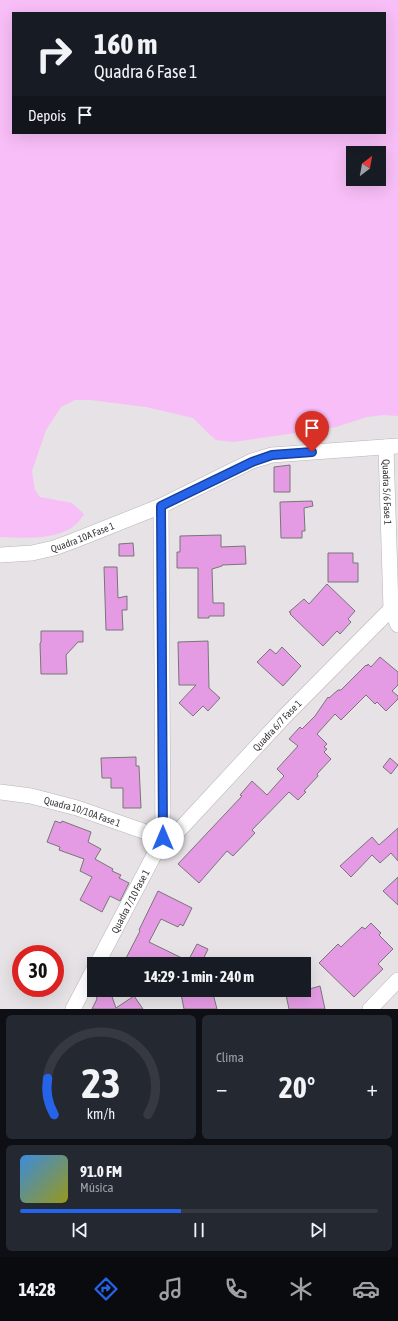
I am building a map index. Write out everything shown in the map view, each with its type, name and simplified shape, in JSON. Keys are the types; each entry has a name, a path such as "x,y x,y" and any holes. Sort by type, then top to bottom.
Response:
{"street":[{"name":"Quadra 10A Fase 1","path":"0,556 32,553 54,548 161,506 252,462 272,455 392,446"},
{"name":"Quadra 5/6 Fase 1","path":"391,609 392,446"},
{"path":"161,506 163,838"},
{"path":"391,609 398,625"},
{"name":"Quadra 6/7 Fase 1","path":"163,838 168,839 175,836 286,715 391,609"},
{"name":"Quadra 10/10A Fase 1","path":"0,792 31,796 77,808 163,838"},
{"name":"Quadra 7/10 Fase 1","path":"101,957 163,838"},
{"path":"370,1009 398,980"},
{"path":"73,1009 87,982"}],"shaded area":[{"path":"0,0 398,0 398,416 384,415 367,417 336,427 233,442 216,440 193,418 146,407 90,400 75,400 61,407 46,430 32,471 35,490 40,497 72,503 84,514 77,523 68,530 58,534 34,538 0,537"}],"building":[{"path":"290,465 290,492 274,492 274,467"},
{"path":"312,501 313,506 304,508 305,531 302,531 302,538 281,538 280,502"},
{"path":"221,535 221,547 245,546 246,564 222,565 212,569 213,603 224,603 224,616 198,618 198,568 177,568 177,552 180,552 180,536"},
{"path":"133,543 134,556 119,556 119,544"},
{"path":"328,553 353,553 353,563 358,563 358,582 328,582"},
{"path":"104,567 117,567 118,598 127,596 127,610 122,610 123,630 106,630"},
{"path":"327,584 355,611 348,619 351,622 340,634 337,631 323,646 289,612 304,599 309,604"},
{"path":"41,631 83,631 83,642 78,642 66,655 67,674 41,674"},
{"path":"208,641 209,688 220,698 208,711 203,706 193,716 179,703 196,685 179,685 178,642"},
{"path":"282,647 301,666 283,686 257,662 270,649 276,654"},
{"path":"380,657 398,672 398,685 392,691 398,696 398,699 386,711 377,702 375,704 366,695 341,720 335,714 317,734 327,744 324,747 327,749 324,752 331,759 304,791 306,792 298,800 289,792 252,830 255,833 233,856 227,851 199,883 178,864 242,796 240,795 252,781 267,795 284,776 277,769 298,746 289,739 300,727 302,729 315,716 328,697 329,698 338,690 341,690 366,665 367,666 368,664 371,667"},
{"path":"136,757 136,766 139,766 141,808 123,808 123,788 111,788 111,778 102,778 101,758"},
{"path":"390,758 398,765 391,774 383,767"},
{"path":"55,821 61,823 62,821 91,832 88,842 101,849 95,859 113,869 112,871 121,875 119,878 129,883 120,901 110,896 102,912 80,900 92,877 80,871 84,859 59,850 60,847 47,842"},
{"path":"398,828 398,861 391,853 380,863 372,855 351,877 340,866 372,837 379,845"},
{"path":"398,877 398,905 383,891"},
{"path":"158,891 192,908 183,926 180,924 178,927 161,919 149,942 180,957 127,957 140,931 139,930"},
{"path":"371,923 381,933 379,935 393,949 378,964 383,969 354,997 319,963 338,944 341,947 362,927 365,929"},
{"path":"197,944 208,949 204,957 190,957"},
{"path":"320,986 325,1009 289,1009 286,997 311,997 311,989"},
{"path":"96,997 112,997 116,1008 135,997 143,1009 92,1009"},
{"path":"182,997 214,997 217,1009 184,1009"}],"route":[{"path":"163,838 161,506 252,462 272,455 312,452"}]}
